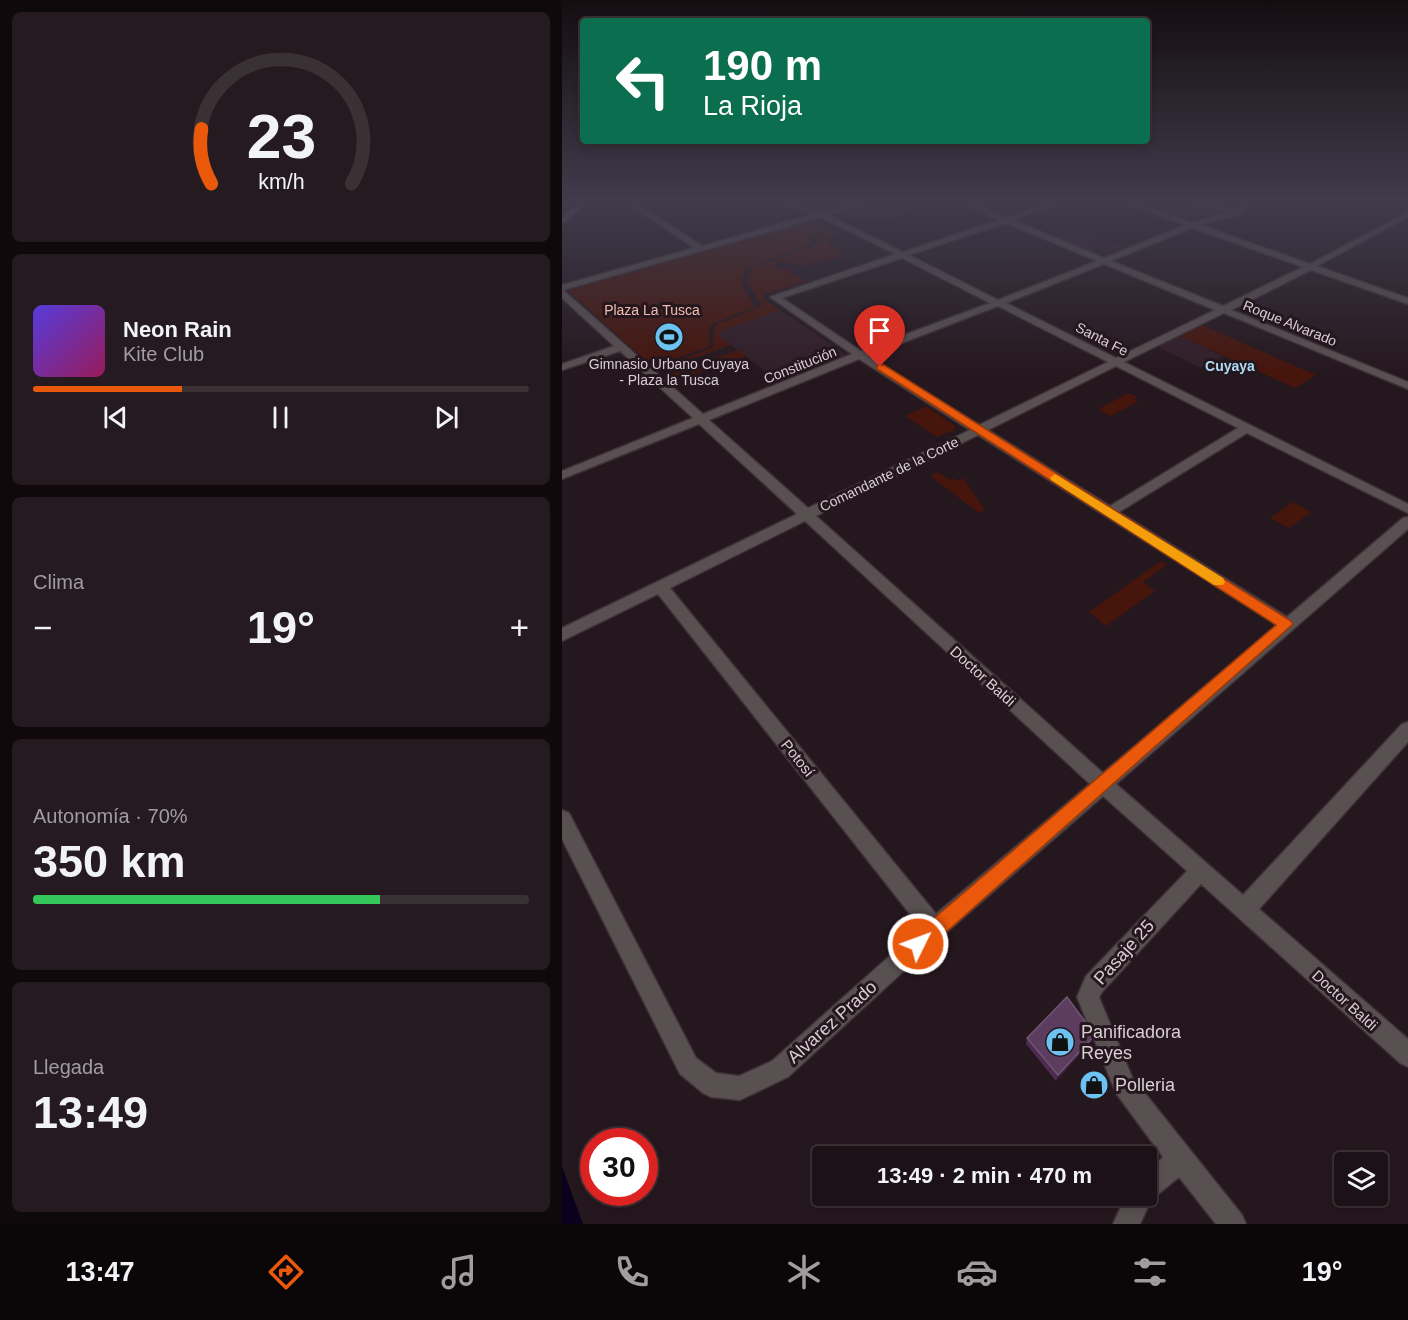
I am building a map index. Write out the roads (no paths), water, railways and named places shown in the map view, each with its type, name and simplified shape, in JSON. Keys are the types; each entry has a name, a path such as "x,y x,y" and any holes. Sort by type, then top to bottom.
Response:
{"street":[{"path":"562,288 665,259"},
{"path":"888,259 775,297 860,355 1286,624"},
{"name":"Santa Fe","path":"908,259 1408,509"},
{"name":"Roque Alvarado","path":"1097,259 1408,386"},
{"name":"Constitución","path":"562,475 1106,259"},
{"path":"1288,259 1408,301"},
{"name":"Comandante de la Corte","path":"562,636 1325,259"},
{"name":"Doctor Baldi","path":"562,293 1103,784 1408,1055"},
{"path":"562,367 622,347"},
{"path":"1110,512 1246,428"},
{"name":"Alvarez Prado","path":"562,819 688,1066 711,1085 740,1088 780,1069 935,929 1408,521"},
{"name":"Potosí","path":"661,587 935,929"},
{"path":"1244,910 1408,729"},
{"name":"Pasaje 25","path":"1180,1160 1124,1085 1088,997 1094,984 1200,871"},
{"path":"1157,1180 1180,1160 1233,1224"},
{"path":"1126,1224 1135,1206"}],"place":[{"name":"Gimnasio Urbano Cuyaya - Plaza la Tusca","path":"669,337"},
{"name":"Panificadora Reyes","path":"1060,1042"},
{"name":"Polleria","path":"1094,1085"}],"district":[{"name":"Cuyaya","path":"1230,366"}],"park label":[{"name":"Plaza La Tusca","path":"652,310"}]}
